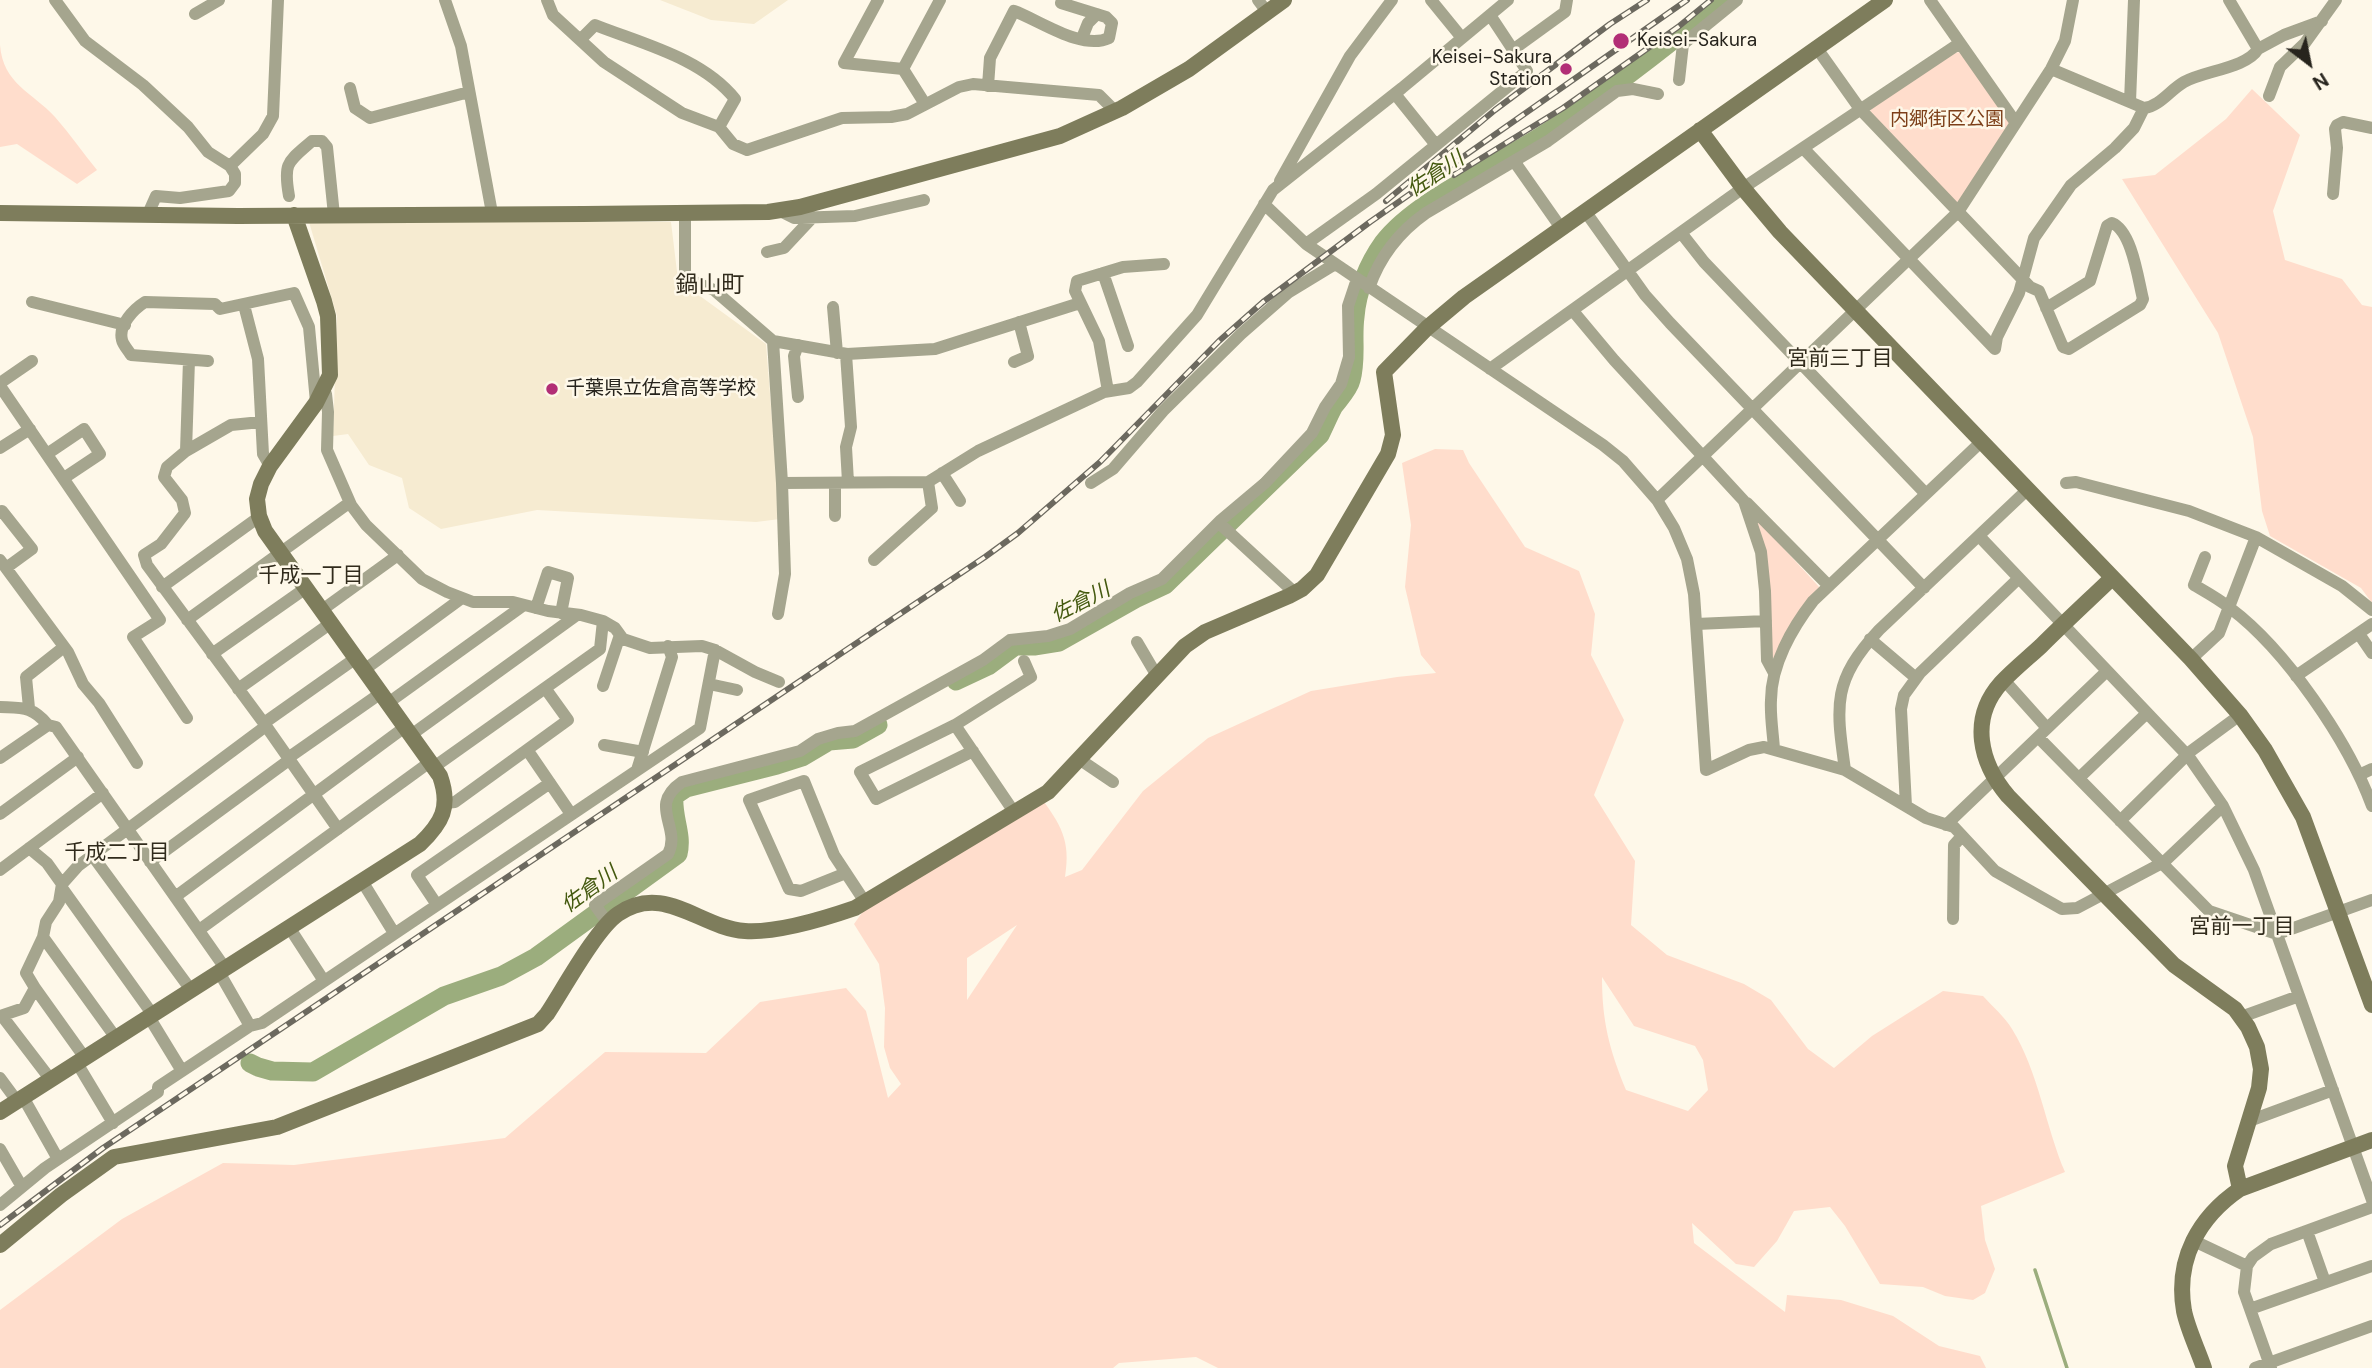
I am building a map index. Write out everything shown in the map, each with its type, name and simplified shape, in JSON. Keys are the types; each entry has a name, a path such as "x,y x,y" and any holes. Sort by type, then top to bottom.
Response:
{"street":[{"path":"55,0 85,41 143,85 188,127 208,152 230,166 235,174 235,183 229,191 180,198 162,195 156,197 148,214"},
{"path":"195,14 219,0"},
{"path":"230,166 263,134 273,116 278,0"},
{"path":"445,0 461,46 492,213"},
{"path":"547,0 553,15 604,62 682,113 719,127 733,144 747,150 842,118 907,114 959,87 972,84 1099,95 1115,111"},
{"path":"878,0 844,64 903,69"},
{"path":"903,69 940,0"},
{"path":"0,213 685,213 800,208 1060,136 1115,111 1189,69 1263,6 1284,0"},
{"path":"782,483 928,482 978,451 1108,391 1129,388 1137,382 1197,315 1277,187 1350,56 1392,0"},
{"path":"1431,0 1462,38"},
{"path":"1277,187 1508,0"},
{"path":"1514,49 1565,12 1567,0"},
{"path":"1679,80 1683,44 1737,0"},
{"path":"2,1239 114,1157 277,1127 529,1029 547,1014 608,923 634,906 665,902 728,928 762,931 836,914 866,902 1048,792 1185,646 1205,632 1296,593 1317,575 1388,454 1393,435 1384,372 1427,328 1464,297 1885,0"},
{"path":"1930,0 2016,123"},
{"path":"1657,500 1958,212 2051,69 2065,41 2073,0"},
{"path":"2130,102 2134,0"},
{"path":"2229,0 2258,49"},
{"path":"2269,96 2280,67 2305,43 2336,0"},
{"path":"988,86 990,58 1014,11 1053,32 1101,42 1109,38 1112,23 1105,17 1061,3"},
{"path":"1082,38 1087,23 1097,14"},
{"path":"1306,244 1376,194 1527,71 1490,15"},
{"path":"2051,69 2144,108 2151,107 2183,82 2238,63 2284,35 2322,21"},
{"path":"580,40 595,25 694,65 723,83 736,99 719,127"},
{"path":"1490,369 1743,188 1960,43"},
{"path":"1816,47 1860,109 2030,287 2039,291 2046,308 2063,347 2069,349 2140,305 2143,299 2131,248 2116,225 2112,223 2107,226 2090,281 2046,308"},
{"path":"903,69 925,104"},
{"path":"350,88 355,108 370,118 469,92"},
{"path":"1369,288 1384,255 1412,223 1548,141 1617,91 1633,89 1658,94"},
{"path":"1395,94 1436,145"},
{"path":"1803,148 1995,349 1997,337 2019,293 2034,238 2071,185 2124,138 2144,108"},
{"path":"2333,194 2337,125 2343,122 2372,128"},
{"path":"1700,130 1780,232 2191,659 2241,715 2265,750 2303,817 2372,1005"},
{"path":"289,196 286,177 288,162 312,141 322,141 327,147 334,215"},
{"path":"1514,161 1561,228"},
{"path":"778,210 794,218 855,216 924,200"},
{"path":"1264,204 1306,244 1603,445 1636,475 1657,500 1674,528 1687,559 1694,594 1706,771 1749,750 1764,747 1845,770 1926,818 1954,827 1995,871 2062,909 2077,908 2162,863 2223,806"},
{"path":"1585,211 1653,305 1924,587"},
{"path":"685,213 685,278 714,290 773,341 842,354 935,349 1080,303"},
{"path":"0,1112 420,844 437,827 445,803 444,788 432,765 265,531 260,517 257,499 261,484 270,466 319,398 330,375 328,316 294,215"},
{"path":"767,252 784,248 813,217"},
{"path":"1682,233 1704,262 1926,494"},
{"path":"1108,391 1099,341 1075,291 1077,281 1123,267 1164,264"},
{"path":"1091,483 1113,469 1163,411 1241,334 1289,292 1335,264"},
{"path":"1103,273 1128,346"},
{"path":"608,923 595,905 668,855 673,836 665,812 667,800 672,789 682,782 800,751 818,739 855,731 983,660 1010,640 1048,636 1070,629 1130,593 1162,579 1219,523 1265,483 1312,433 1341,384 1349,357 1348,306 1357,279"},
{"path":"208,361 131,355 122,341 122,331 137,307 145,302 215,304 220,309 293,293 309,327 319,398"},
{"path":"33,302 125,325"},
{"path":"244,304 258,359 263,454 270,466"},
{"path":"832,307 842,354 851,426 835,516"},
{"path":"1573,311 1703,457 1829,586"},
{"path":"1014,362 1027,356 1019,322"},
{"path":"773,341 785,574 778,614"},
{"path":"798,345 794,356 798,397"},
{"path":"186,452 189,360"},
{"path":"32,361 1,387 160,620 133,638 187,718"},
{"path":"319,398 326,394 327,450 349,503 366,525 422,579 473,602 513,601 603,621 615,628 623,639 650,648 702,646 779,682"},
{"path":"261,422 231,425 186,452 167,467 164,477 182,500 185,513 162,544 144,555 147,565 162,587 239,689 338,829"},
{"path":"0,448 30,429"},
{"path":"47,454 84,429 100,454 64,478"},
{"path":"1774,749 1770,698 1774,673 1800,618 1829,586 1981,442"},
{"path":"942,473 960,501"},
{"path":"874,560 932,508 928,482"},
{"path":"2066,483 2076,482 2189,511 2256,537 2342,586 2372,610"},
{"path":"1845,770 1839,728 1840,691 1859,652 2028,490"},
{"path":"1744,501 1761,552 1767,660 1774,673"},
{"path":"187,621 349,503"},
{"path":"0,513 2,511 32,549 3,564 64,647 83,684 99,703 137,763"},
{"path":"162,587 260,517"},
{"path":"1219,523 1296,593"},
{"path":"1979,536 2187,755 2223,806 2254,870 2372,1200"},
{"path":"2191,659 2219,633 2256,537"},
{"path":"239,689 398,555"},
{"path":"2205,557 2194,584 2229,607 2256,631 2296,676 2318,706 2359,775 2372,806"},
{"path":"150,862 289,759 530,606 548,572 568,578 561,613"},
{"path":"1906,806 1900,709 1904,695 1916,678 2019,578"},
{"path":"2112,578 2004,680 1991,699 1982,730 1983,756 1994,779 2008,796 2174,965 2235,1009 2241,1017 2257,1046 2260,1069 2259,1088 2235,1166 2240,1189"},
{"path":"212,654 306,588"},
{"path":"113,1123 81,1060 26,973 43,937 46,922 59,902 62,886 78,866 265,725 462,598"},
{"path":"175,897 314,794 577,615"},
{"path":"199,930 338,829 600,649 603,621"},
{"path":"1696,624 1766,621"},
{"path":"2296,676 2372,624"},
{"path":"2359,634 2372,653"},
{"path":"603,686 620,635"},
{"path":"1870,639 1916,678"},
{"path":"1137,642 1157,676"},
{"path":"637,770 672,657 668,646"},
{"path":"29,708 26,677 64,647"},
{"path":"0,1205 58,1160 158,1092 158,1087 250,1026 261,1023 700,727 715,650"},
{"path":"973,751 876,799 860,772 955,725 1031,677 1024,661"},
{"path":"1946,825 2107,671"},
{"path":"2004,680 2079,778 2209,911 2277,934 2372,900"},
{"path":"709,684 737,690"},
{"path":"445,803 455,802 568,720 545,688"},
{"path":"0,707 29,708 48,725 56,727 199,930 250,1026"},
{"path":"2079,778 2147,713"},
{"path":"2120,821 2187,755 2241,715"},
{"path":"0,758 48,725"},
{"path":"955,725 1014,813"},
{"path":"604,745 643,752"},
{"path":"528,751 571,814"},
{"path":"0,814 78,757"},
{"path":"1079,759 1112,782"},
{"path":"2359,775 2372,769"},
{"path":"846,873 801,891 789,888 749,800 804,781 834,855 866,902"},
{"path":"437,905 417,875 550,783"},
{"path":"0,870 103,793"},
{"path":"1953,919 1954,845 1962,836"},
{"path":"29,848 47,863 151,1016 182,1071"},
{"path":"92,855 191,990"},
{"path":"362,881 394,933"},
{"path":"289,927 324,981"},
{"path":"43,937 116,1038"},
{"path":"35,988 24,1008 1,1016 51,1080"},
{"path":"2241,1017 2299,996"},
{"path":"0,1078 20,1099 58,1160"},
{"path":"2249,1121 2333,1090"},
{"path":"2204,1368 2185,1312 2182,1291 2187,1254 2192,1240 2213,1210 2240,1189 2372,1140"},
{"path":"0,1149 22,1187"},
{"path":"2270,1365 2244,1292 2247,1266 2262,1249 2372,1207"},
{"path":"2308,1231 2325,1282"},
{"path":"2192,1240 2247,1266"},
{"path":"2250,1309 2372,1266"},
{"path":"2255,1368 2270,1365 2372,1326"}],"shaded area":[{"path":"660,0 788,0 754,24 711,20"},
{"name":"千葉県立佐倉高等学校","path":"309,222 671,222 678,280 766,344 780,519 756,522 537,510 441,529 409,508 402,478 369,465 348,434 333,436 337,316"}],"green space":[{"path":"0,45 2,58 13,78 55,117 97,170 77,184 17,144 0,147"},
{"name":"内郷街区公園","path":"1962,52 2010,122 1961,202 1956,204 1870,113 1871,104 1950,53"},
{"path":"2252,89 2300,135 2273,211 2285,260 2342,279 2362,305 2372,307 2372,603 2361,588 2270,536 2262,511 2253,437 2218,333 2122,179 2155,175 2226,119"},
{"path":"1435,449 1463,450 1525,547 1579,571 1595,614 1591,655 1624,720 1594,795 1635,861 1631,925 1667,955 1744,984 1771,1000 1808,1049 1834,1068 1872,1036 1943,991 1983,996 2012,1029 2029,1063 2065,1172 1981,1206 1985,1240 1995,1269 1985,1293 1973,1300 1945,1296 1923,1287 1880,1284 1845,1226 1830,1207 1794,1211 1777,1241 1754,1267 1736,1264 1692,1223 1694,1243 1785,1312 1787,1295 1841,1300 1893,1316 1939,1346 1980,1356 1986,1368 1218,1368 1196,1357 1119,1363 1113,1368 0,1368 0,1310 122,1219 223,1163 294,1165 505,1138 605,1052 706,1053 760,1002 846,988 866,1011 888,1098 901,1084 890,1068 884,1047 885,1008 879,964 854,924 876,893 1039,795 1063,833 1067,853 1065,877 1082,870 1143,791 1208,738 1311,691 1436,673 1421,655 1405,587 1411,525 1402,463","holes":["1017,925 967,1000 967,958","1602,977 1634,1026 1695,1046 1703,1060 1708,1090 1688,1111 1626,1090 1608,1035"]},
{"path":"1758,520 1820,588 1774,658 1771,658 1756,525"}],"waterway":[{"name":"佐倉川","path":"956,681 988,666 1015,646 1059,642 1165,585 1320,435 1351,380 1356,307 1364,278 1383,243 1398,227 1416,211 1461,182 1572,116 1638,68 1723,0"},
{"name":"佐倉川","path":"250,1063 272,1071 313,1072 444,996 501,976 536,957 678,854 674,796 686,788 802,757 829,741 853,739 878,725"},
{"path":"2035,1270 2067,1368"}],"railway":[{"path":"1386,201 1495,110 1610,24 1647,0"},
{"path":"0,1225 103,1148 985,557 1018,533 1100,462 1219,341 1263,302 1370,222 1687,0"},
{"path":"1454,175 1563,108 1678,27 1711,0"}],"place":[{"name":"Keisei-Sakura","path":"1621,41"},
{"name":"Keisei-Sakura Station","path":"1566,69"},
{"name":"千葉県立佐倉高等学校","path":"552,389"}],"district":[{"name":"鍋山町","path":"710,286"},
{"name":"宮前三丁目","path":"1840,359"},
{"name":"千成一丁目","path":"311,576"},
{"name":"千成二丁目","path":"117,853"},
{"name":"宮前一丁目","path":"2242,927"}]}
